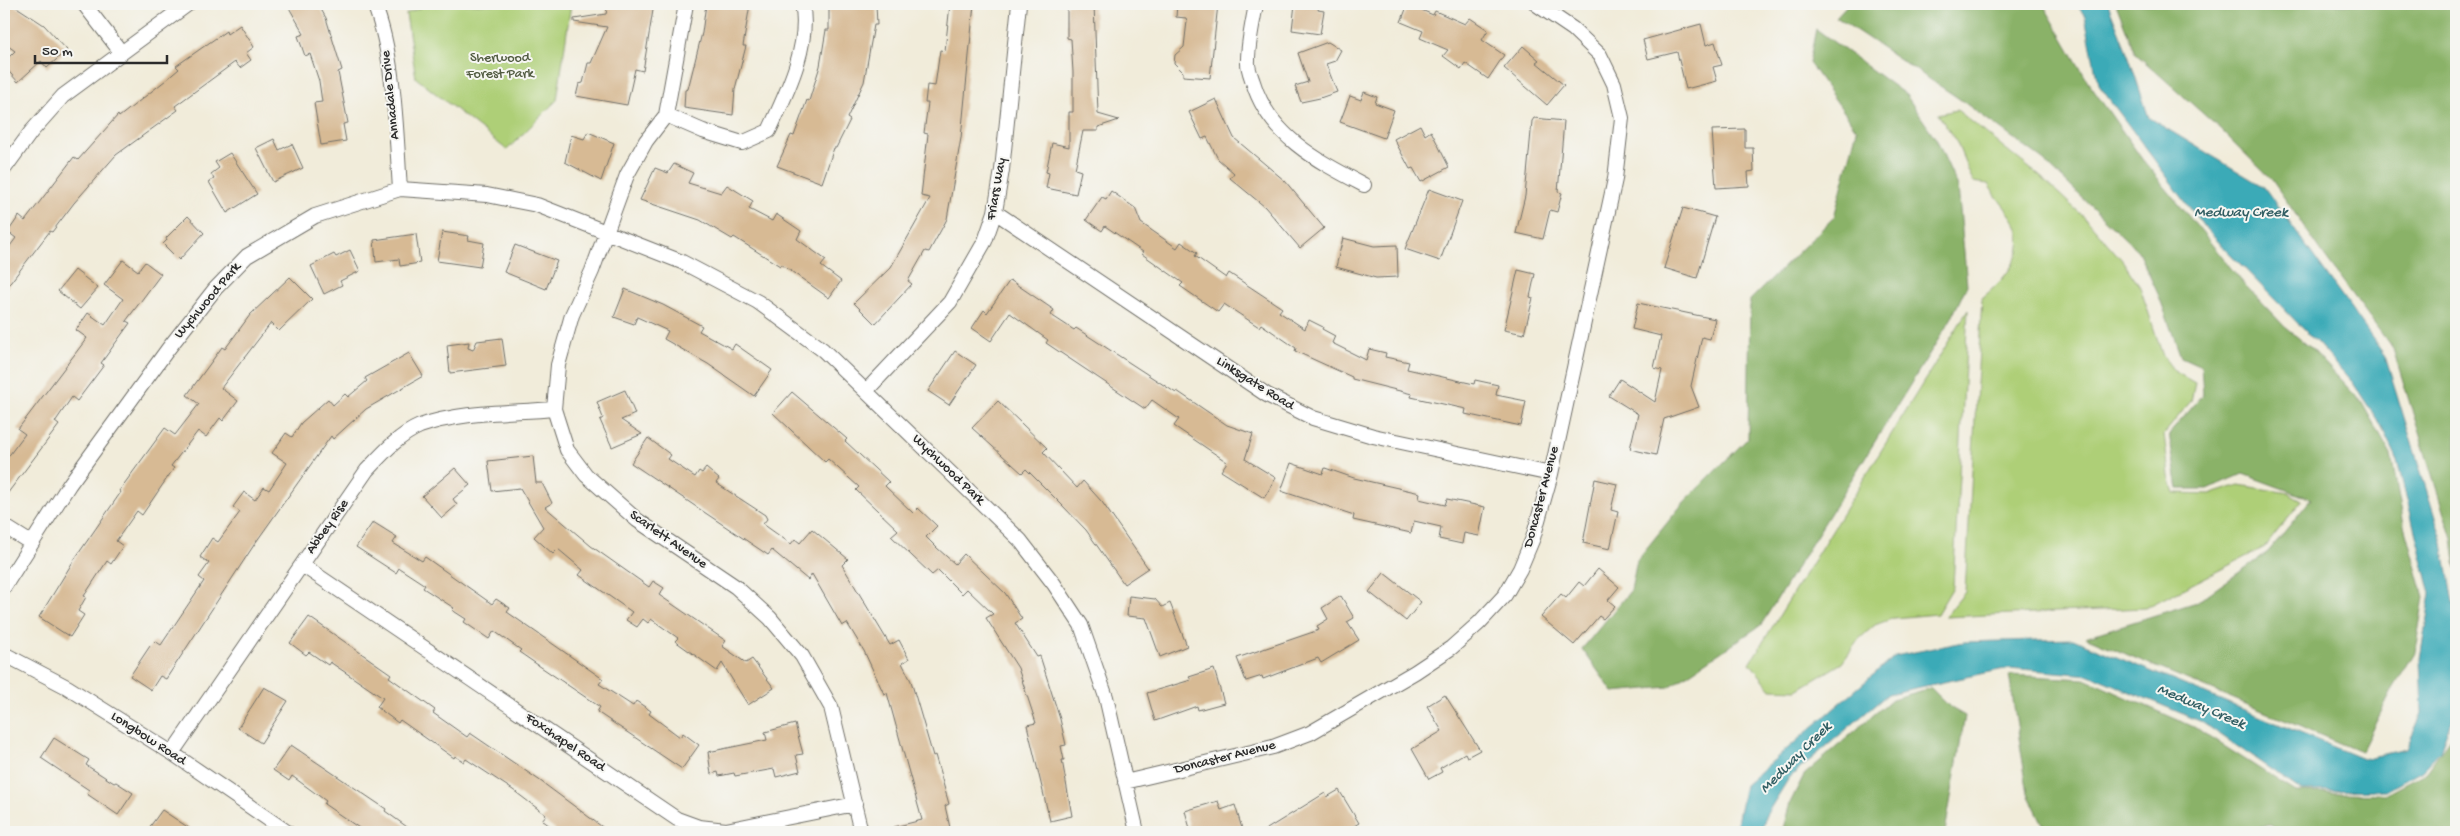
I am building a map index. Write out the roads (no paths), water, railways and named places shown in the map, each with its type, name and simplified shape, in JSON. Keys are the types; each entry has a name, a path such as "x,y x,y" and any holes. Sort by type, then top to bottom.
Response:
{"street":[{"path":"84,4 121,52"},
{"path":"4,170 31,132 62,96 188,4"},
{"name":"Annadale Drive","path":"374,4 382,24 400,188"},
{"path":"607,232 627,175 646,141 666,115 686,4"},
{"path":"666,115 703,131 742,143 769,131 786,93 800,47 805,18 802,4"},
{"name":"Friars Way","path":"866,391 950,302 970,272 985,241 995,212 1002,170 1019,4"},
{"path":"1256,4 1247,62 1257,95 1267,113 1280,130 1298,147 1325,165 1364,186"},
{"name":"Doncaster Avenue","path":"1125,782 1272,747 1310,733 1416,672 1451,648 1479,623 1498,602 1520,569 1533,538 1551,474 1615,179 1622,118 1614,84 1600,55 1573,29 1536,4"},
{"name":"Wychwood Park","path":"4,587 69,485 168,349 215,289 247,256 314,216 400,188 487,195 537,205 682,262 758,302 823,350 1020,540 1054,584 1081,625 1106,697 1137,832"},
{"name":"Linksgate Road","path":"995,212 1268,395 1313,418 1373,436 1551,474"},
{"name":"Scarlett Avenue","path":"607,232 572,315 558,366 554,409 567,450 586,475 637,520 736,587 770,618 802,656 831,707 861,832"},
{"name":"Abbey Rise","path":"172,753 367,470 391,445 420,427 462,417 554,409"},
{"path":"4,526 31,543"},
{"name":"Foxchapel Road","path":"302,565 677,819 699,827 726,830 855,804"},
{"name":"Longbow Road","path":"4,654 67,687 172,753 287,832"}],"water":[{"name":"Medway Creek","path":"2076,4 2108,4 2129,57 2149,118 2264,187 2385,356 2443,543 2456,621 2456,707 2440,751 2422,770 2386,790 2302,791 2202,722 2090,675 2009,668 1888,694 1789,778 1765,817 1762,832 1735,832 1745,785 1895,656 1964,642 2073,639 2363,759 2406,749 2422,713 2420,658 2431,594 2396,457 2380,424 2353,383 2319,345 2204,227 2098,84 2085,16"}],"park label":[{"name":"Sherwood Forest Park","path":"500,66"}]}
